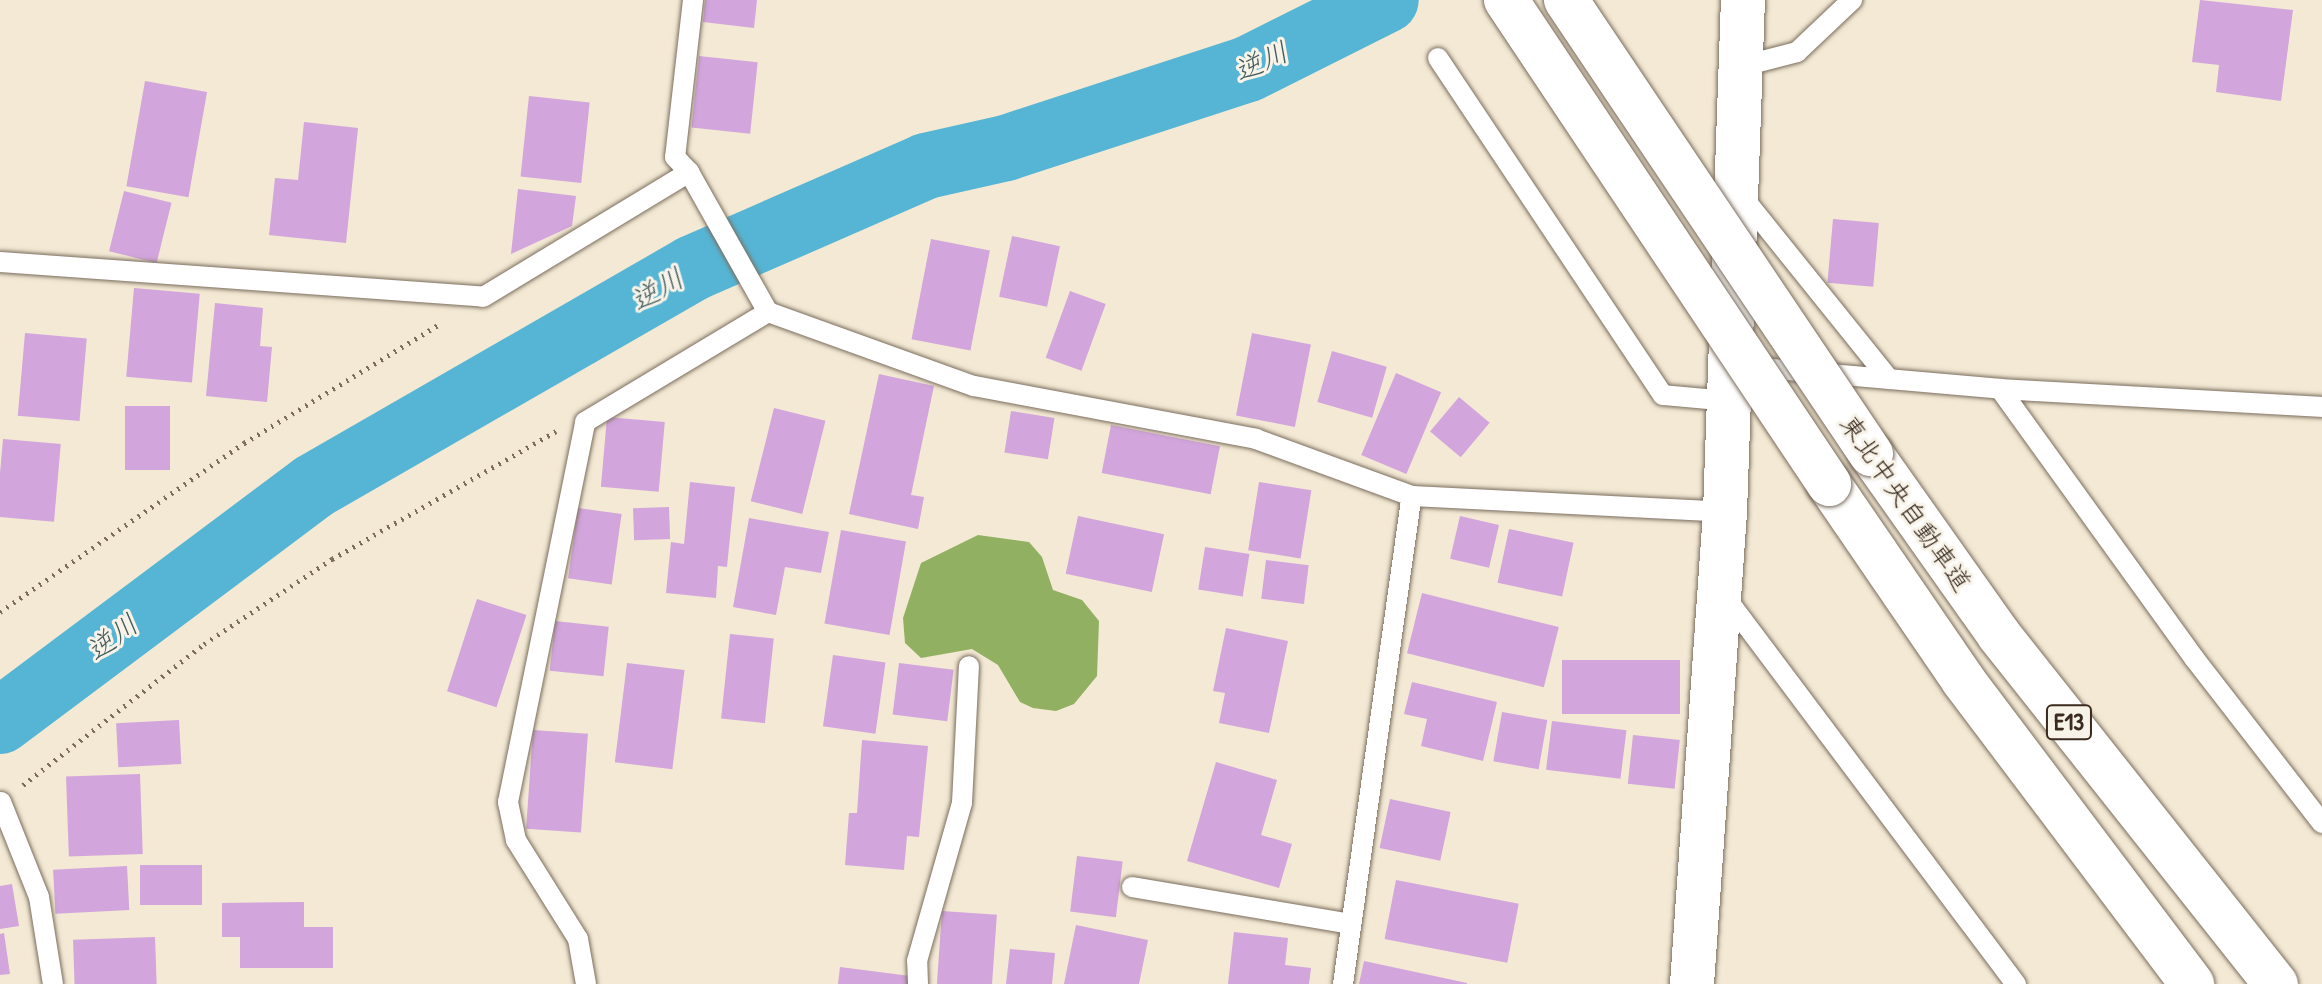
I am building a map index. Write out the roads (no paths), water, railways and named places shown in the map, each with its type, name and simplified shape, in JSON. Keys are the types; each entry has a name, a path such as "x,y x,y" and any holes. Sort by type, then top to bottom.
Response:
{"main road":[{"name":"東北中央自動車道","path":"1506,0 1963,680 2192,984"},
{"name":"東北中央自動車道","path":"1566,0 1871,454 1999,635 2276,984"},
{"path":"1692,984 1721,591 1743,66 1743,0"}],"lane":[{"path":"693,0 675,157 689,172 768,312 974,386 1256,439 1412,496 1725,512"},
{"path":"1743,66 1797,52 1852,0"},
{"path":"1438,58 1663,395 1731,383 1889,379 2000,389 2322,407"},
{"path":"0,262 483,297 689,172"},
{"path":"1738,191 1889,379"},
{"path":"586,984 578,939 516,840 508,802 585,422 768,312"},
{"path":"2000,389 2194,658 2322,823"},
{"path":"1343,984 1412,496"},
{"path":"1721,591 2016,984"},
{"path":"918,984 917,961 962,803 969,666"},
{"path":"1,802 39,897 53,984"},
{"path":"1132,887 1351,924"}],"waterway":[{"name":"逆川","path":"0,721 314,486 693,268 926,166 1006,148 1248,69 1386,0"}]}
